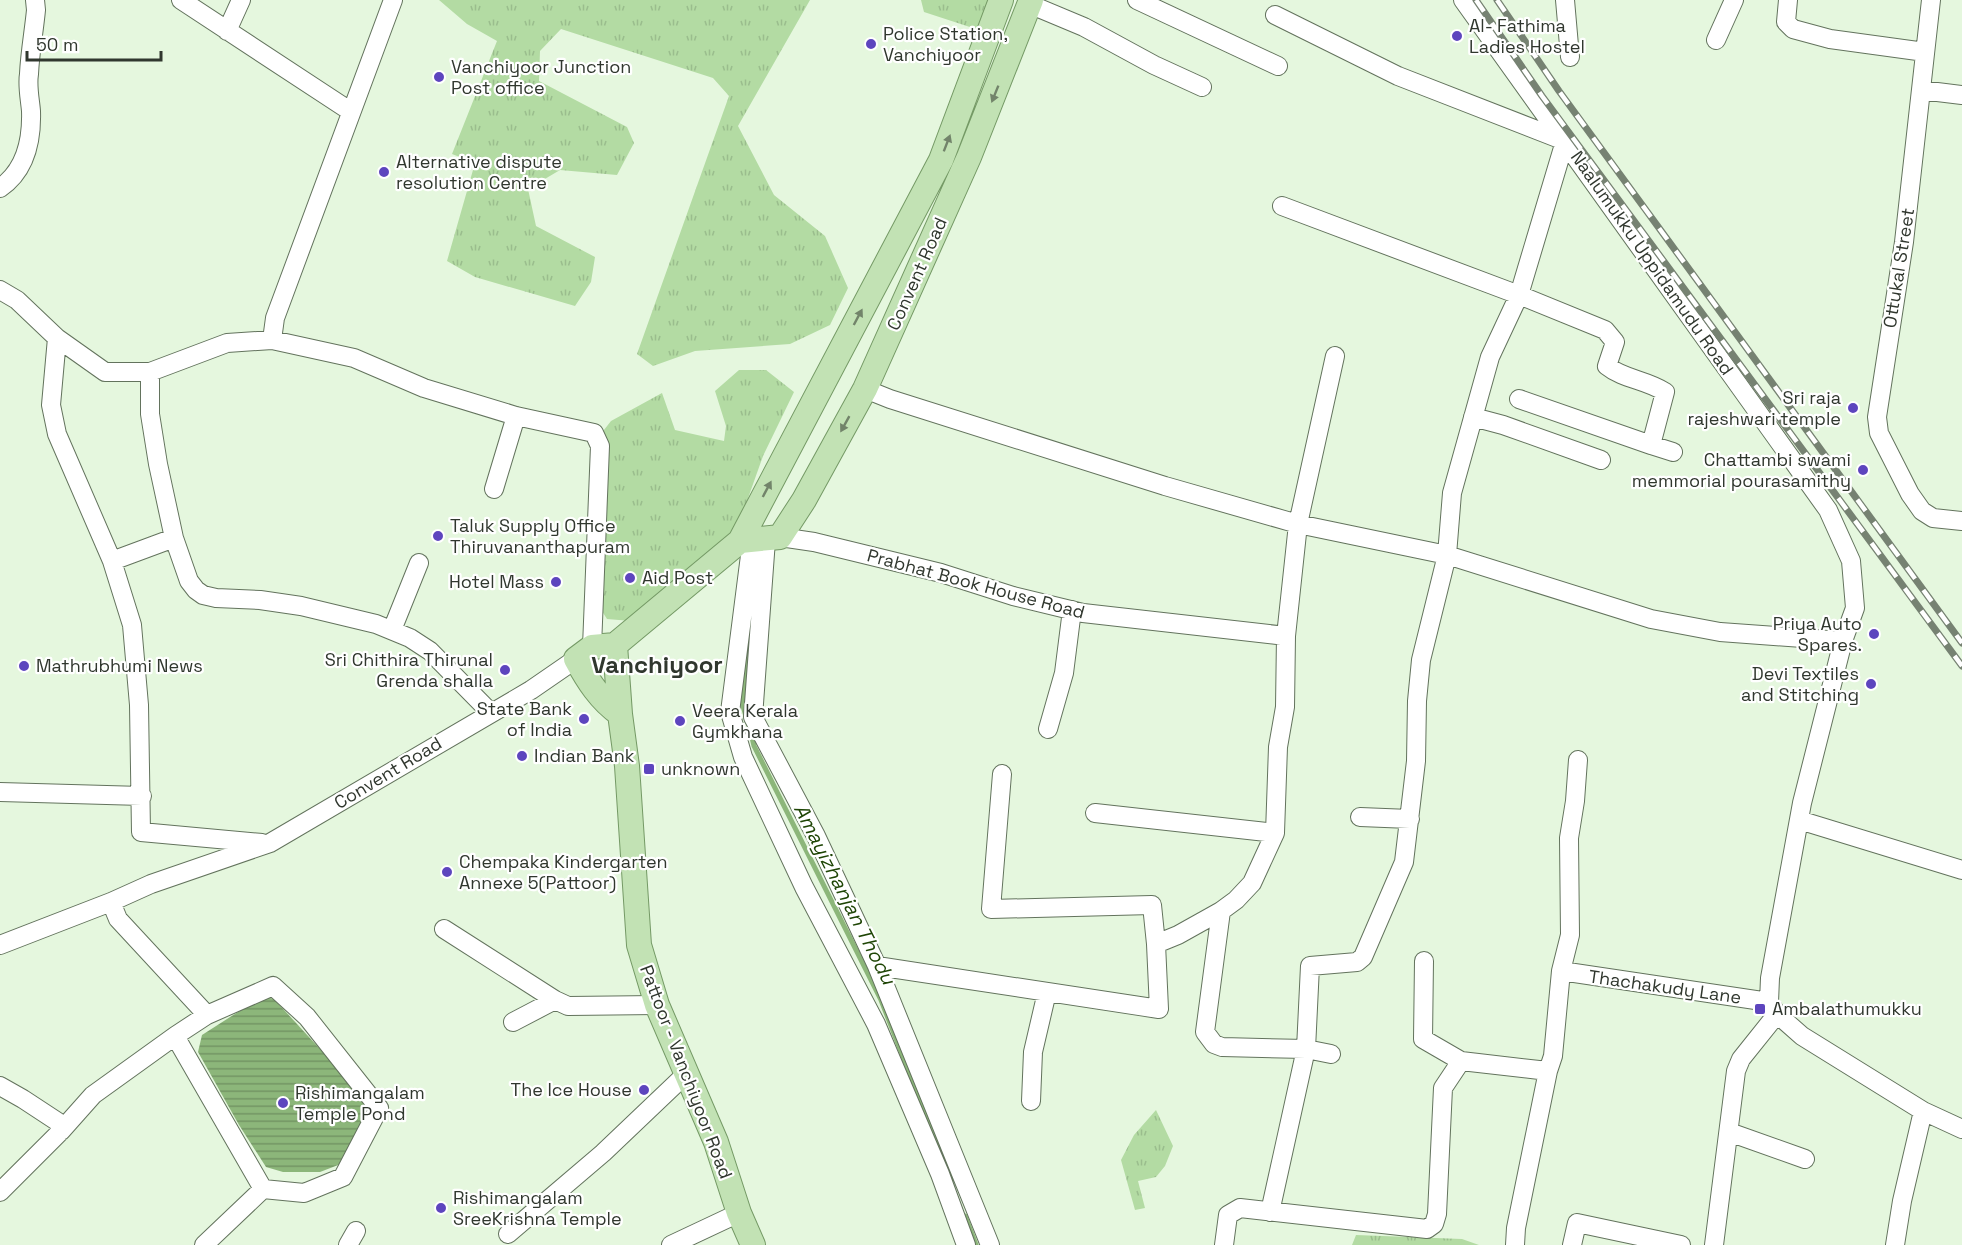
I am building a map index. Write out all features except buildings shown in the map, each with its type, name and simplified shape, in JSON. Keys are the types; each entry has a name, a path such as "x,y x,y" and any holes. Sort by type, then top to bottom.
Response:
{"main road":[{"path":"759,539 941,160 1001,0"},
{"name":"Convent Road","path":"594,650 759,539 804,500 865,389 969,157 1030,2"},
{"path":"594,650 587,680 605,704 620,714"},
{"name":"Pattoor - Vanchiyoor Road","path":"594,650 620,714 627,766 639,945 657,1005 716,1142 739,1213 753,1245"}],"street":[{"path":"0,188 16,176 27,148 31,125 28,75 36,10 34,0"},
{"path":"181,0 350,111"},
{"path":"227,31 241,0"},
{"path":"272,340 275,318 393,0"},
{"path":"1137,0 1278,66"},
{"name":"Naalumukku Uppidamudu Road","path":"1463,0 1827,510 1851,561 1854,608 1843,641"},
{"path":"1565,0 1570,57"},
{"path":"1716,40 1734,0"},
{"path":"1788,0 1786,22 1792,29 1830,39 1925,52"},
{"name":"Ottukal Street","path":"1932,0 1904,242 1877,417 1879,433 1910,494 1922,511 1934,518 1962,521"},
{"path":"1030,2 1202,87"},
{"path":"1270,1212 1306,1049 1310,966 1357,962 1363,957 1404,862 1416,761 1417,701 1421,660 1447,555 1452,493 1490,357 1519,295 1565,141 1398,76 1275,15"},
{"path":"1921,90 1962,95"},
{"path":"1282,206 1519,295 1605,330 1615,342 1607,366 1613,371 1656,386 1665,392 1651,445"},
{"path":"0,290 16,300 57,338 105,372 150,372 227,343 272,340 354,358 424,388 516,416 594,434 600,446 594,650"},
{"path":"57,338 51,405 57,434 112,561 132,625 139,705 141,832 270,843"},
{"path":"1156,944 1178,935 1236,900 1252,883 1275,833 1278,747 1286,707 1286,636 1298,524 1335,356"},
{"path":"150,372 150,414 158,464 174,538 189,581 203,595 301,606 392,630 430,651 491,713"},
{"path":"865,389 890,399 1165,486 1298,524 1447,555 1651,619 1720,632 1843,641 1799,820 1770,978 1773,1008 1736,1071 1714,1245"},
{"path":"1519,399 1673,452"},
{"path":"494,489 516,416"},
{"path":"1473,417 1503,425 1601,460"},
{"path":"112,561 174,538"},
{"path":"759,539 753,717 816,836 877,966 990,1245"},
{"path":"759,539 730,711 743,757 804,887 876,1024 940,1174 966,1245"},
{"name":"Prabhat Book House Road","path":"759,539 814,542 941,573 1013,596 1072,610 1179,625 1286,636"},
{"path":"392,630 418,563"},
{"path":"1048,729 1064,673 1072,610"},
{"name":"Convent Road","path":"0,945 151,884 270,843 531,690 594,650"},
{"path":"1515,1245 1516,1228 1552,1056 1561,971 1570,934 1569,838 1578,760"},
{"path":"877,966 1159,1009 1152,905 991,909 1002,774"},
{"path":"0,792 142,796"},
{"path":"1095,813 1275,833"},
{"path":"1360,817 1410,819"},
{"path":"1799,820 1962,870"},
{"path":"111,902 118,919 207,1015"},
{"path":"1221,911 1205,1032 1214,1044 1222,1047 1306,1049 1330,1054"},
{"path":"444,929 568,1006 657,1005"},
{"path":"1424,961 1423,1039 1461,1060 1548,1071"},
{"name":"Thachakudy Lane","path":"1561,971 1773,1008"},
{"path":"3,1185 61,1131 93,1095 207,1015 273,986 307,1017 379,1108 344,1178 304,1193 263,1189 204,1245"},
{"path":"1031,1101 1033,1052 1047,992"},
{"path":"513,1022 555,1000"},
{"path":"1773,1008 1802,1036 1923,1111 1962,1130"},
{"path":"175,1036 263,1189"},
{"path":"1224,1245 1228,1215 1240,1208 1427,1229 1434,1224 1437,1214 1443,1088 1461,1060"},
{"path":"508,1234 603,1153 686,1074"},
{"path":"0,1086 58,1122 61,1131"},
{"path":"1895,1245 1902,1201 1923,1111"},
{"path":"1729,1132 1805,1159"},
{"path":"671,1245 739,1213"},
{"path":"1572,1245 1577,1223 1681,1245"}],"green space":[{"path":"439,0 810,0 738,126 774,195 825,236 848,288 830,325 790,344 695,351 653,366 637,354 729,96 713,78 561,29 540,51 539,81 627,127 634,143 617,175 560,170 528,189 536,226 595,257 591,282 575,306 475,277 447,261 475,163 452,154 497,41 467,24"},
{"path":"921,0 992,0 979,30 924,12"},
{"path":"739,370 766,370 794,392 763,456 736,532 631,621 607,619 600,608 593,444 611,421 662,393 675,430 724,441 726,426 715,391"},
{"path":"1156,1110 1173,1146 1165,1166 1156,1177 1138,1181 1145,1208 1135,1210 1121,1160 1134,1135"},
{"path":"1356,1235 1462,1239 1479,1245 1352,1245"}],"shaded area":[{"path":"263,996 274,999 355,1087 369,1107 363,1127 346,1162 320,1172 283,1172 266,1167 239,1125 198,1052 202,1035"}],"waterway":[{"name":"Amayizhanjan Thodu","path":"746,716 743,706 751,615"},
{"name":"Amayizhanjan Thodu","path":"749,725 754,746 881,1000 940,1151"},
{"name":"Amayizhanjan Thodu","path":"965,1216 976,1245"}],"railway":[{"path":"1476,0 1542,96 1962,666"},
{"path":"1497,0 1559,91 1962,643"}],"place":[{"name":"Al- Fathima Ladies Hostel","path":"1457,36"},
{"name":"Police Station, Vanchiyoor","path":"871,44"},
{"name":"Vanchiyoor Junction Post office","path":"439,77"},
{"name":"Alternative dispute resolution Centre","path":"384,172"},
{"name":"Sri raja rajeshwari temple","path":"1853,408"},
{"name":"Chattambi swami memmorial pourasamithy","path":"1863,470"},
{"name":"Taluk Supply Office Thiruvananthapuram","path":"438,536"},
{"name":"Aid Post","path":"630,578"},
{"name":"Hotel Mass","path":"556,582"},
{"name":"Priya Auto Spares.","path":"1874,634"},
{"name":"Mathrubhumi News","path":"24,666"},
{"name":"Sri Chithira Thirunal Grenda shalla","path":"505,670"},
{"name":"Devi Textiles and Stitching","path":"1871,684"},
{"name":"State Bank of India","path":"584,719"},
{"name":"Veera Kerala Gymkhana","path":"680,721"},
{"name":"Indian Bank","path":"522,756"},
{"name":"unknown","path":"649,769"},
{"name":"Chempaka Kindergarten Annexe 5(Pattoor)","path":"447,872"},
{"name":"Ambalathumukku","path":"1760,1009"},
{"name":"The Ice House","path":"644,1090"},
{"name":"Rishimangalam Temple Pond","path":"283,1103"},
{"name":"Rishimangalam SreeKrishna Temple","path":"441,1208"}],"district":[{"name":"Vanchiyoor","path":"657,665"}]}
